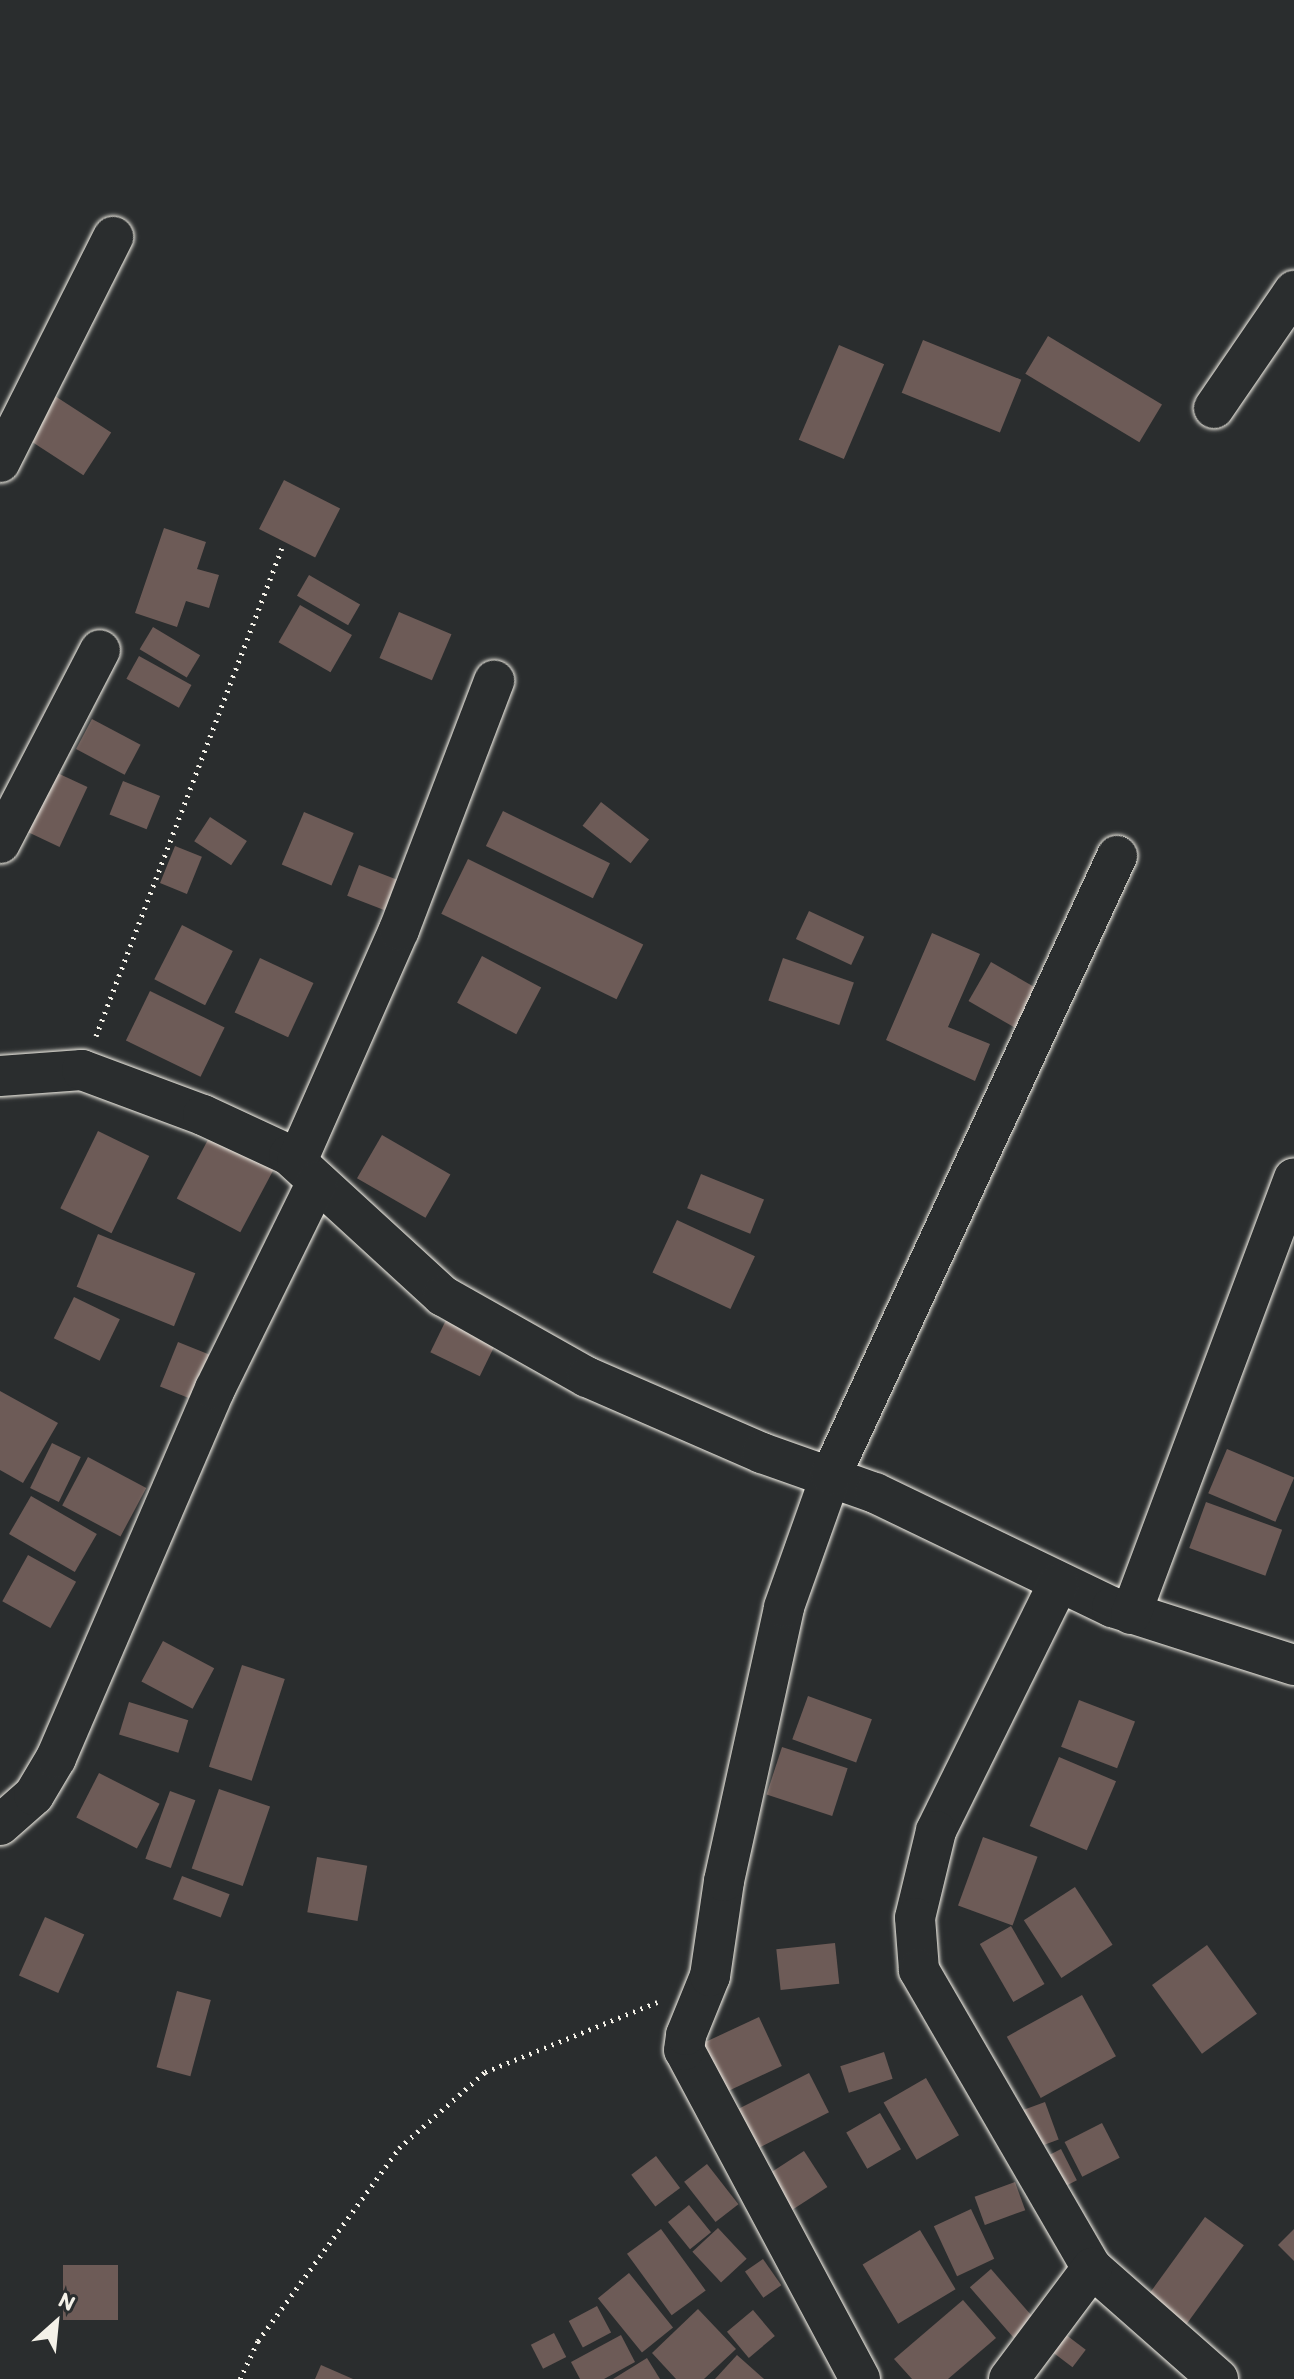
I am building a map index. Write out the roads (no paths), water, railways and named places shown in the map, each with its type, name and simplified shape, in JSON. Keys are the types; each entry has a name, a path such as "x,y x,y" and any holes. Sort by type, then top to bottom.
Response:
{"street":[{"path":"0,462 113,237"},
{"path":"1214,408 1294,291"},
{"path":"0,843 100,650"},
{"path":"0,1825 34,1795 56,1758 307,1171 494,681"},
{"path":"860,2379 684,2050 688,2025 708,1987 724,1881 784,1607 831,1475 1117,856"},
{"path":"0,1076 82,1070 203,1115 307,1171 401,1264 520,1343 658,1409 831,1475 1058,1584 1131,1614 1294,1665"},
{"path":"1131,1614 1294,1179"},
{"path":"1058,1584 936,1831 923,1868 916,1947 940,2014 1092,2268 1218,2379"},
{"path":"1009,2379 1092,2268"}]}
